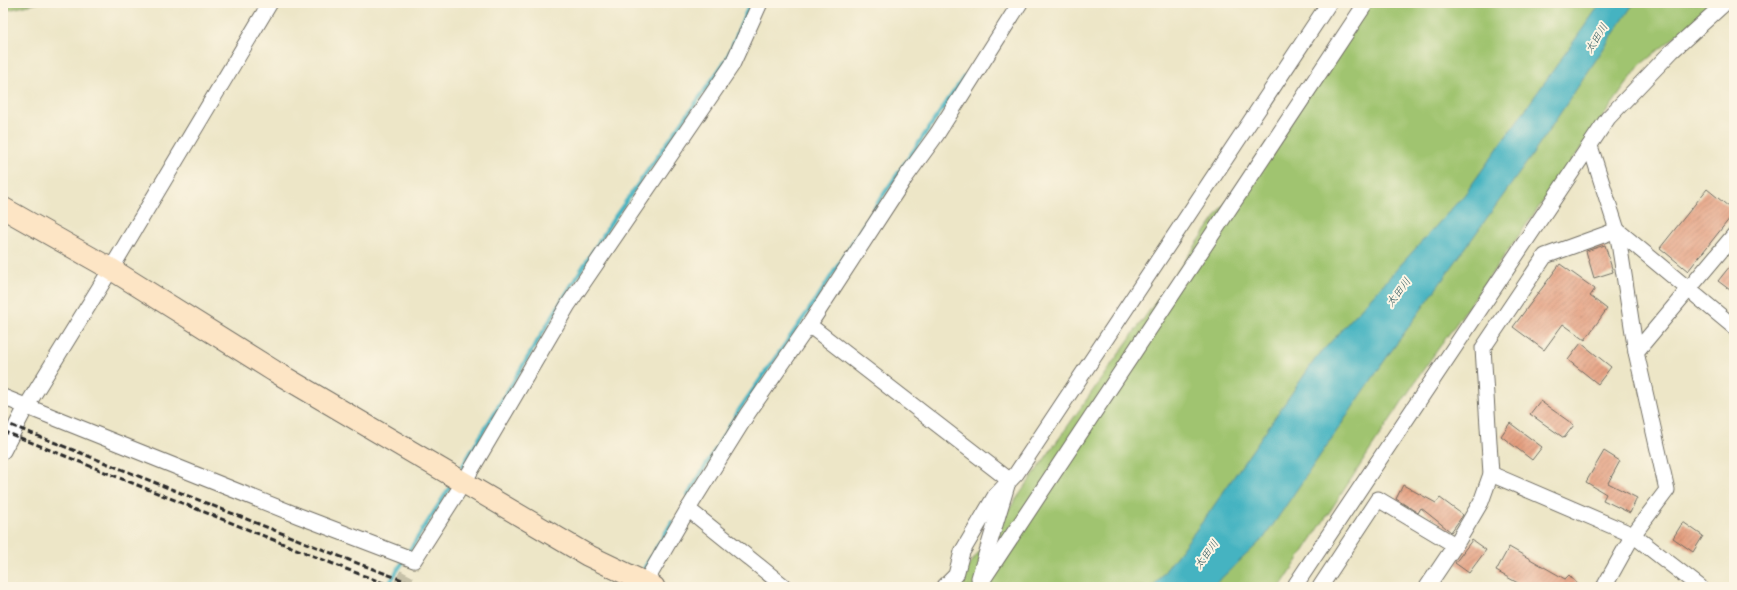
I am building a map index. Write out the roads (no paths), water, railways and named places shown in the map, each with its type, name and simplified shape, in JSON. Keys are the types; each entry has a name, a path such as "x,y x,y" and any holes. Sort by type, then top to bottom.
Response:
{"street":[{"path":"3,451 26,407 111,269 270,3"},
{"path":"3,398 299,516 414,560 464,482 568,305 732,65 760,3"},
{"path":"3,208 111,269 274,371 587,555 650,585 688,509 748,413 937,134 1020,3"},
{"path":"944,587 956,575 962,552 995,496 1016,474 1329,3"},
{"path":"977,587 1366,3"},
{"path":"1294,587 1608,118 1629,94 1672,51 1725,3"},
{"path":"1590,146 1617,230 1636,352 1667,490 1633,535 1604,587"},
{"path":"1617,230 1734,326"},
{"path":"1427,587 1481,502 1491,474 1483,348 1545,256 1617,230"},
{"path":"1636,352 1734,235"},
{"path":"809,325 1004,476 1008,482"},
{"path":"1491,474 1633,535 1700,587"},
{"path":"977,587 1008,482"},
{"path":"1320,587 1378,499 1455,545"},
{"path":"688,509 785,587"}],"water":[{"name":"太田川","path":"1601,3 1634,3 1533,154 1387,357 1264,538 1212,587 1153,587 1206,517 1316,358 1465,194"}],"waterway":[{"path":"462,467 564,297 612,221 727,59 750,3"},
{"path":"688,495 739,410 816,300 877,204 964,77"},
{"path":"407,554 450,487"},
{"path":"641,574 672,522"},
{"path":"387,587 404,560"}],"tunnel":[{"path":"400,587 414,560"}],"railway":[{"path":"3,422 349,560 421,587"},
{"path":"3,431 394,587"}]}
